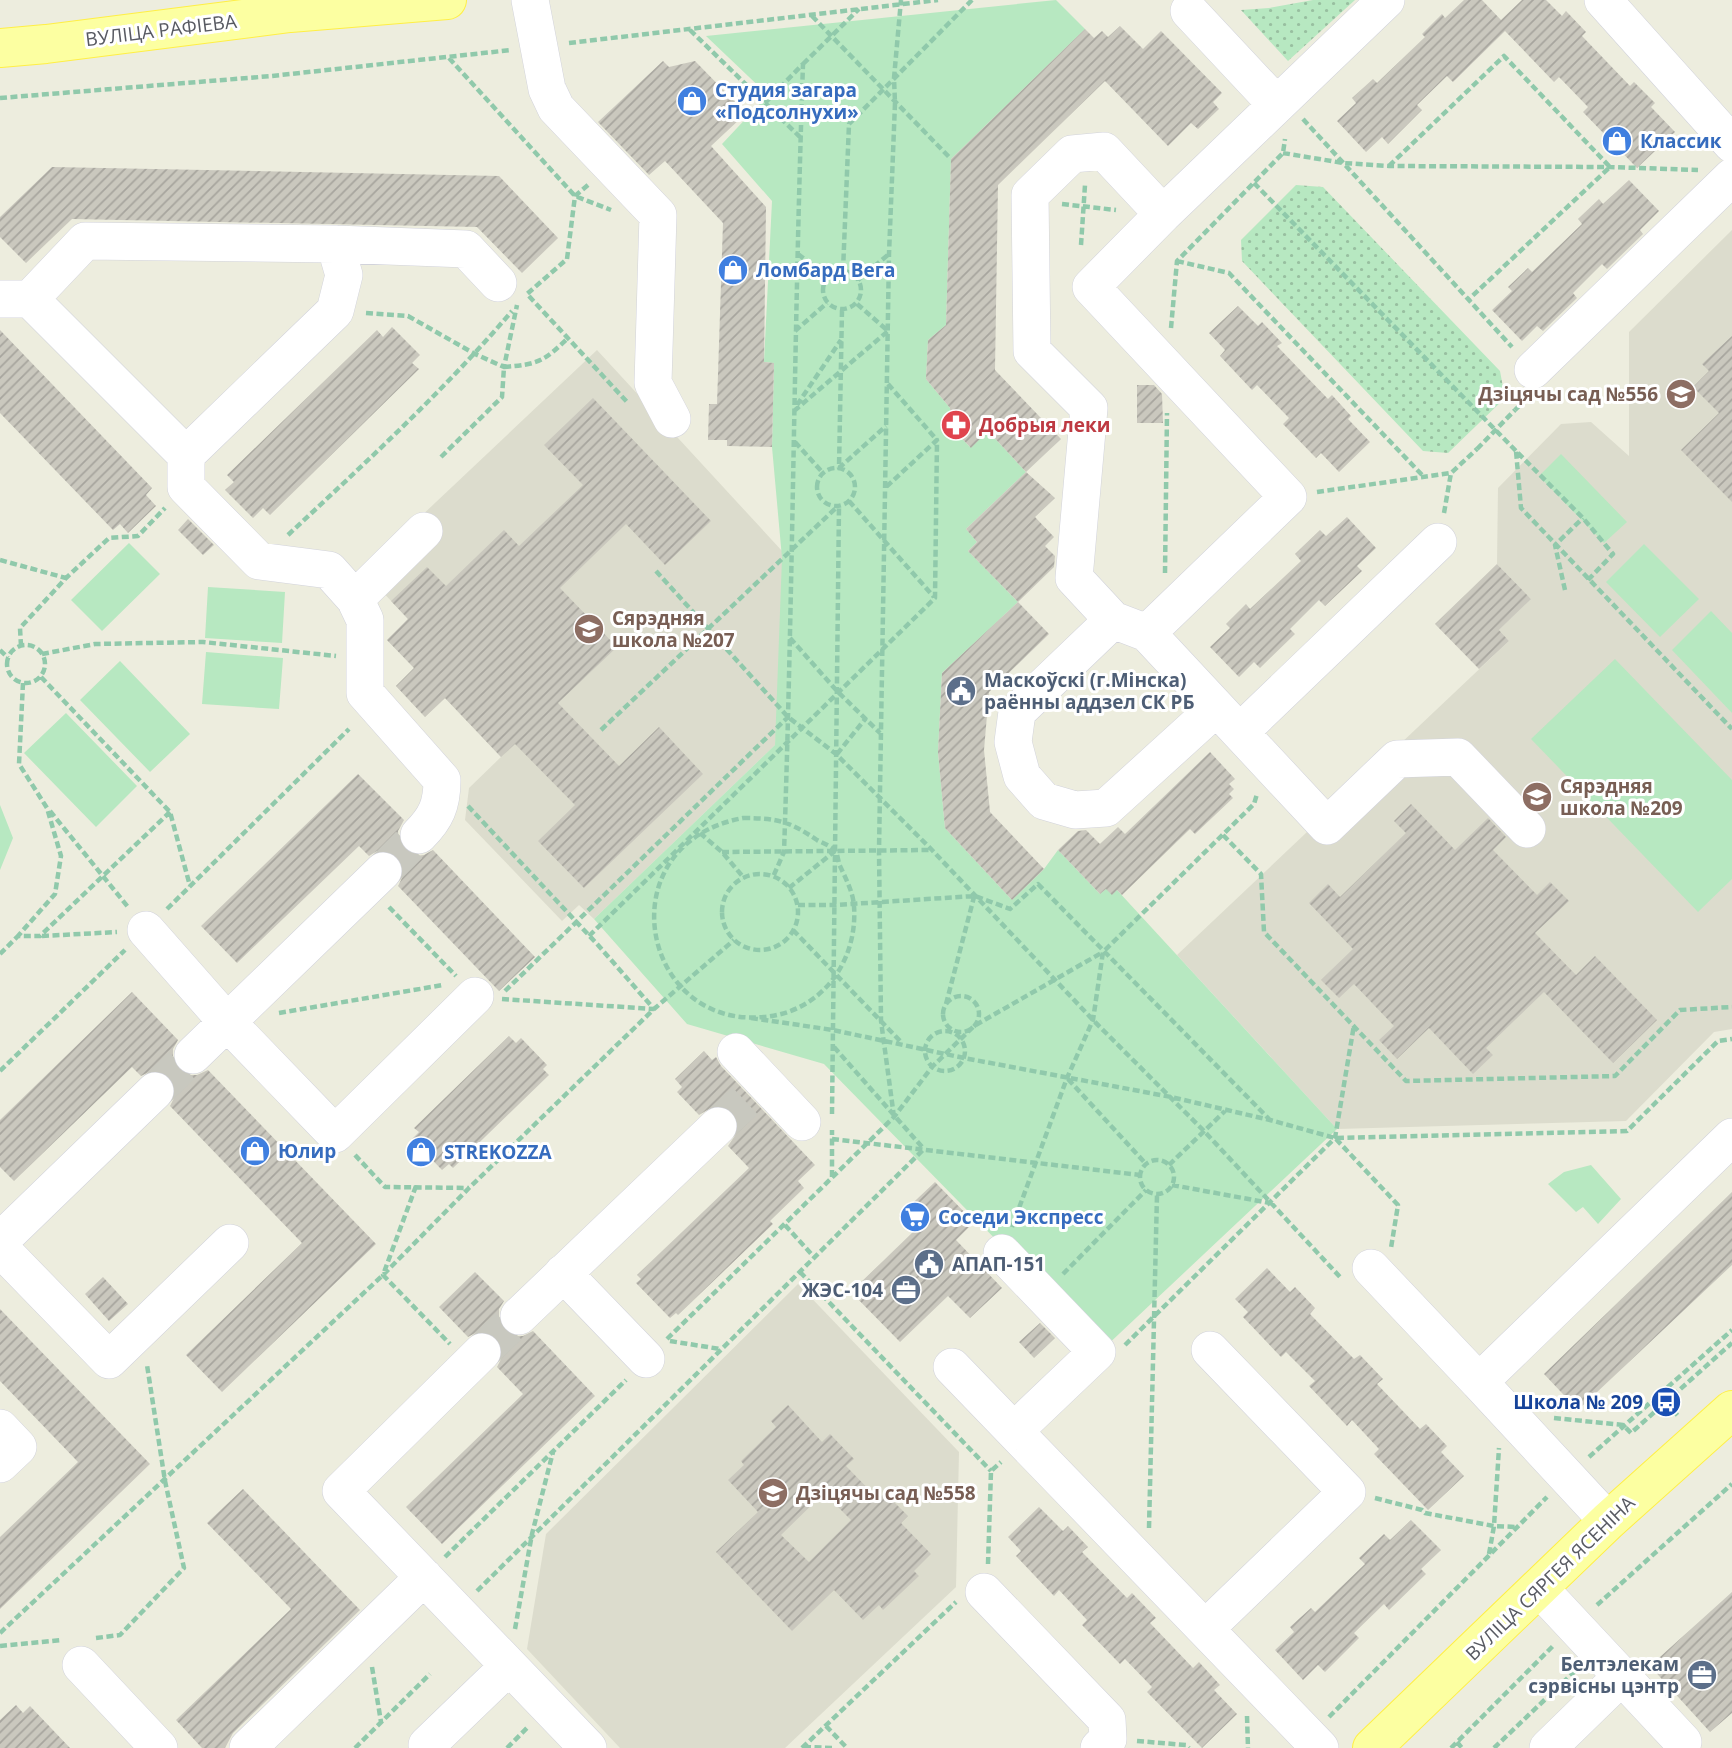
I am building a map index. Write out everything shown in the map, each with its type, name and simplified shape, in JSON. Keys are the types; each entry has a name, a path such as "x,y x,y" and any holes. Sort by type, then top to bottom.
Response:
{"main road":[{"name":"ВУЛІЦА РАФІЕВА","path":"0,48 290,13 447,0"},
{"name":"ВУЛІЦА СЯРГЕЯ ЯСЕНІНА","path":"1372,1748 1608,1521 1732,1410"}],"lane":[{"path":"530,0 547,89 556,108 658,215 653,383 672,419"},
{"path":"1091,288 1163,214 1287,117 1386,0"},
{"path":"1603,0 1732,144"},
{"path":"1189,11 1287,117"},
{"path":"1163,214 1104,151 1072,153 1030,195 1032,351 1089,408 1074,578 1113,620 1156,624 1228,720 1327,826 1397,759 1458,757 1527,829"},
{"path":"1534,370 1718,174"},
{"path":"419,835 433,821 442,798 442,780 365,692 365,620 355,599 329,570 259,561 186,471 15,299 85,241 335,244 466,249 514,294"},
{"path":"186,471 335,311 344,275 335,244"},
{"path":"1032,314 1060,287 1091,288 1288,496 1156,624"},
{"path":"355,599 424,531"},
{"path":"1113,620 1017,712 1013,742 1022,776 1045,801 1075,810 1106,808 1228,720 1438,542"},
{"path":"193,1055 383,871"},
{"path":"146,930 227,1023 335,1135 477,992"},
{"path":"736,1052 757,1089 817,1131"},
{"path":"0,1241 155,1091"},
{"path":"519,1316 718,1126"},
{"path":"1479,1382 1732,1137"},
{"path":"0,1248 109,1360 230,1242"},
{"path":"1002,1253 1097,1352 1018,1436"},
{"path":"563,1273 656,1350"},
{"path":"1378,1275 1608,1521"},
{"path":"1205,1629 1347,1492 1210,1350"},
{"path":"476,1358 341,1491 588,1748"},
{"path":"952,1367 1315,1743"},
{"path":"0,1428 18,1447 0,1464"},
{"path":"248,1748 424,1577"},
{"path":"979,1586 1107,1720 1104,1744"},
{"path":"1539,1588 1683,1742"},
{"path":"80,1648 159,1748"},
{"path":"427,1745 509,1667"},
{"path":"1548,1748 1621,1676"}],"path":[{"path":"0,98 272,76 938,0"},
{"path":"843,271 849,124 972,0"},
{"path":"894,1116 882,1040 879,850 889,254 894,78 902,2"},
{"path":"765,103 859,9"},
{"path":"812,16 951,159"},
{"path":"690,30 801,138"},
{"path":"1389,166 1504,56 1610,166"},
{"path":"448,57 575,196 632,218 647,203"},
{"path":"773,877 783,852 785,822 803,64"},
{"path":"1156,624 1168,368 1177,261 1283,153 1287,117"},
{"path":"1287,117 1343,163 1534,370"},
{"path":"1283,153 1343,163 1389,166 1610,166 1718,174"},
{"path":"1468,300 1610,166"},
{"path":"1073,243 1083,246 1086,174"},
{"path":"1254,183 1583,518 1614,554 1588,580"},
{"path":"1030,195 1050,203 1163,214"},
{"path":"259,561 398,432 475,355 514,294 567,260 575,196"},
{"path":"798,253 828,278"},
{"path":"858,280 889,254"},
{"path":"1177,261 1229,273 1424,477"},
{"path":"843,271 858,280 861,293 856,303 842,310 827,303 823,289 828,278 843,271"},
{"path":"514,294 568,338 628,404"},
{"path":"441,457 502,397 514,294"},
{"path":"795,331 827,303"},
{"path":"856,303 888,331"},
{"path":"839,468 842,310"},
{"path":"335,311 408,316 475,355 504,367 546,359 568,338"},
{"path":"793,412 888,331"},
{"path":"793,412 841,340"},
{"path":"589,936 935,598 937,440 888,384"},
{"path":"1288,496 1451,473 1515,410"},
{"path":"839,506 830,506 820,498 818,481 823,473 839,468 886,426"},
{"path":"884,489 937,440"},
{"path":"794,442 823,473"},
{"path":"1516,451 1521,508 1732,729"},
{"path":"601,730 791,549 839,506 849,501 853,495 854,483 848,472 839,468"},
{"path":"21,646 20,628 66,578 109,538 138,536 186,471"},
{"path":"1438,542 1451,473"},
{"path":"849,501 935,598"},
{"path":"839,506 833,1046 817,1131 832,1178 894,1116 932,1067 974,1026 979,1015 971,999 954,997 946,1004"},
{"path":"1555,545 1583,518"},
{"path":"1555,545 1565,590"},
{"path":"0,561 66,578"},
{"path":"656,571 788,716 836,754 932,850 1055,981 1205,1131 1271,1204"},
{"path":"790,639 881,734"},
{"path":"42,654 95,644 203,642 364,659"},
{"path":"0,650 8,658 10,675 23,683 33,682 41,677 46,666 42,654 33,646 21,646 8,658"},
{"path":"41,677 170,812 190,887"},
{"path":"23,683 19,764 47,807 146,930"},
{"path":"227,1023 477,992 576,921 788,716"},
{"path":"836,754 866,718"},
{"path":"0,1071 349,729"},
{"path":"975,896 943,1016 948,1026 964,1032 1103,952 1254,804 1268,763"},
{"path":"442,780 576,921 654,1009"},
{"path":"0,954 55,894 61,856 47,807"},
{"path":"40,936 170,812"},
{"path":"751,1018 779,1015 817,995 835,976 850,945 854,928 854,904 835,851 806,831 774,818 724,821 687,841 669,863 656,898 653,920 659,950 665,964 681,986 708,1006 736,1016 833,1030 1171,1097 1335,1138 1627,1131 1718,1041 1732,1039"},
{"path":"700,833 722,852 744,878"},
{"path":"1223,835 1261,874 1264,932 1406,1081 1615,1076 1680,1010 1732,1007"},
{"path":"722,852 932,850"},
{"path":"789,888 835,851"},
{"path":"754,875 773,877 789,888 799,905 793,930 780,945 770,949 751,949 734,940 723,922 723,901 728,891 744,878 754,875"},
{"path":"799,905 975,896 1010,909 1038,884 1270,1120"},
{"path":"18,936 146,930"},
{"path":"793,930 903,1044"},
{"path":"0,1633 383,1275 654,1009 734,940"},
{"path":"1002,1253 1067,1078 1093,1020 1103,952"},
{"path":"1121,1350 1335,1138 1354,1025"},
{"path":"942,1031 955,1033 961,1039 966,1050 964,1058 954,1070 942,1071 932,1067 925,1055 925,1048 931,1037 942,1031"},
{"path":"833,1046 923,1149"},
{"path":"1067,1078 1146,1164"},
{"path":"1169,1165 1225,1111"},
{"path":"817,1131 867,1143 1140,1175"},
{"path":"335,1135 385,1187 469,1188"},
{"path":"1335,1138 1398,1205 1378,1275"},
{"path":"457,1611 923,1149"},
{"path":"1158,1160 1169,1165 1174,1177 1172,1185 1164,1193 1157,1195 1146,1191 1140,1181 1146,1164 1158,1160"},
{"path":"1172,1185 1271,1204"},
{"path":"383,1275 416,1186"},
{"path":"1043,1295 1146,1191"},
{"path":"1148,1570 1157,1195"},
{"path":"785,1225 814,1257"},
{"path":"800,1272 991,1471"},
{"path":"383,1275 476,1358"},
{"path":"0,1646 80,1648 120,1635 184,1568 165,1481 141,1330"},
{"path":"1315,1743 1516,1527 1623,1424 1732,1330"},
{"path":"1489,1555 1494,1526 1499,1444 1508,1413 1623,1424 1631,1433 1732,1343"},
{"path":"656,1350 720,1350"},
{"path":"803,1747 979,1586 991,1471 1018,1436"},
{"path":"509,1667 532,1534 553,1452"},
{"path":"1347,1492 1422,1510 1425,1513 1494,1526 1516,1527"},
{"path":"1494,1748 1597,1650"},
{"path":"355,1748 430,1674"},
{"path":"826,1726 847,1748"},
{"path":"1457,1742 1462,1748"},
{"path":"1104,1744 1186,1745 1189,1748"},
{"path":"803,1747 833,1748"}],"shaded area":[{"name":"Сярэдняя школа №209","path":"1732,230 1732,1029 1714,1032 1626,1121 1337,1129 1177,955 1509,641 1499,630 1531,599 1497,564 1498,488 1561,424 1591,422 1629,456 1629,332"},
{"name":"Сярэдняя школа №207","path":"597,350 783,552 779,704 775,745 594,919 579,905 562,921 465,820 469,788 501,757 445,698 425,717 396,686 414,668 387,640 408,619 363,571"},
{"name":"Дзіцячы сад №558","path":"798,1284 959,1452 956,1587 785,1748 620,1748 527,1649 546,1534"}],"green space":[{"path":"1056,0 1085,29 951,159 946,325 928,340 926,379 950,408 950,426 970,447 988,431 1026,472 966,529 977,542 968,551 1018,602 942,673 938,752 945,828 1012,900 1044,869 1058,850 1100,894 1106,889 1117,890 1337,1129 1103,1349 824,1064 687,1024 594,919 775,745 782,558 772,447 774,363 764,362 772,201 722,144 768,95 706,36"},
{"path":"1313,0 1355,0 1288,61 1241,10 1269,8"},
{"path":"1296,185 1323,187 1500,371 1505,398 1448,453 1423,451 1242,261 1241,240"},
{"path":"1561,454 1627,522 1604,543 1539,476"},
{"path":"129,543 160,574 102,631 71,600"},
{"path":"1644,544 1699,599 1660,637 1606,582"},
{"path":"208,587 285,592 282,643 205,638"},
{"path":"1711,611 1732,633 1732,713 1672,650"},
{"path":"206,652 283,658 279,709 202,704"},
{"path":"1615,659 1732,780 1732,879 1698,912 1531,739"},
{"path":"120,661 190,734 150,772 80,700"},
{"path":"66,713 137,786 96,827 24,753"},
{"path":"0,805 13,838 0,870"},
{"path":"1591,1165 1621,1199 1598,1224 1583,1207 1576,1212 1548,1184 1564,1172"}],"building":[{"path":"1464,0 1482,0 1501,20 1522,0 1546,0 1562,16 1566,11 1586,32 1582,36 1630,86 1634,82 1655,103 1651,107 1675,132 1637,168 1583,112 1588,107 1559,77 1554,82 1505,31 1453,82 1447,76 1417,105 1422,110 1388,144 1382,137 1366,152 1337,121 1356,103 1352,98 1373,79 1377,83 1425,37 1422,34 1442,14 1445,18"},
{"path":"1120,26 1143,49 1161,31 1222,93 1213,102 1219,109 1198,129 1191,123 1168,146 1105,81 998,185 995,370 1061,439 1026,472 988,431 971,448 950,426 950,408 926,379 928,340 946,325 951,159 1085,29 1094,38 1102,31 1108,37"},
{"path":"663,61 669,67 695,61 739,106 741,118 711,146 766,207 764,362 774,363 772,447 727,446 727,440 708,440 709,404 717,404 723,223 665,161 649,175 598,122"},
{"path":"52,167 499,176 558,238 522,273 477,227 72,219 26,263 0,237 0,217"},
{"path":"1629,180 1659,211 1640,230 1643,234 1607,269 1602,264 1573,293 1577,298 1543,331 1537,326 1522,341 1492,310 1512,291 1508,287 1528,268 1532,272 1582,224 1578,219 1599,199 1603,204"},
{"path":"1238,306 1258,326 1262,322 1282,343 1277,346 1328,399 1332,395 1351,416 1348,419 1370,442 1339,472 1321,453 1316,458 1283,424 1289,418 1257,385 1252,390 1220,356 1225,350 1209,333"},
{"path":"392,327 420,355 412,363 419,369 270,515 263,508 253,518 225,490 234,482 227,475 377,330 383,337"},
{"path":"0,330 152,488 146,495 156,506 128,533 120,524 113,530 0,413"},
{"path":"1732,336 1732,502 1681,450 1719,413 1693,387 1709,371 1702,364"},
{"path":"1137,385 1154,385 1162,394 1163,423 1137,423"},
{"path":"593,398 711,521 665,565 626,524 560,588 617,647 558,703 619,766 659,727 703,774 584,888 538,841 575,805 515,744 501,757 445,698 425,717 396,686 414,668 387,640 408,619 391,601 427,567 446,586 504,530 519,546 583,485 544,445"},
{"path":"1026,472 1055,498 1035,517 1054,537 1045,546 1055,556 1054,567 1018,602 968,551 977,542 966,529"},
{"path":"1347,517 1376,548 1357,566 1362,571 1325,606 1319,600 1290,629 1295,634 1260,668 1254,662 1239,677 1210,647 1230,628 1226,624 1246,604 1250,609 1301,561 1295,554 1320,530 1326,536"},
{"path":"188,519 214,545 203,555 178,530"},
{"path":"1497,564 1531,599 1499,630 1509,641 1479,669 1435,624"},
{"path":"1018,602 1049,634 989,692 984,750 990,812 1044,869 1012,900 945,828 938,752 942,673"},
{"path":"1210,752 1235,779 1229,784 1234,789 1229,794 1233,798 1195,834 1190,829 1122,895 1117,890 1112,895 1106,889 1100,894 1058,850 1078,831 1086,830 1100,844 1118,827 1125,834"},
{"path":"358,774 404,820 398,831 399,842 404,850 415,856 433,850 535,957 499,991 398,886 403,876 403,865 398,856 388,851 377,851 369,856 359,846 237,963 201,926"},
{"path":"1411,804 1455,850 1488,818 1506,837 1493,850 1537,895 1550,882 1569,901 1535,933 1576,975 1595,956 1657,1020 1613,1063 1544,992 1486,1048 1493,1055 1473,1074 1429,1028 1397,1059 1379,1040 1394,1026 1354,984 1339,998 1321,980 1353,949 1309,903 1328,884 1340,897 1406,833 1394,821"},
{"path":"132,992 178,1040 173,1049 173,1059 178,1070 187,1075 197,1075 208,1070 376,1244 222,1392 186,1355 302,1243 170,1106 175,1096 175,1087 170,1076 160,1071 151,1071 141,1076 132,1067 14,1181 0,1167 0,1120"},
{"path":"509,1036 516,1043 521,1038 547,1065 543,1069 549,1075 453,1168 449,1164 442,1170 412,1139 419,1132 414,1128"},
{"path":"704,1051 712,1060 716,1057 721,1066 815,1165 798,1181 804,1188 770,1221 773,1224 678,1315 676,1313 670,1318 636,1283 641,1279 637,1275 749,1168 728,1146 738,1131 734,1112 725,1106 714,1106 699,1115 677,1092 682,1087 675,1079"},
{"path":"935,1182 974,1222 956,1240 1002,1288 970,1318 948,1296 900,1342 851,1292 914,1231 899,1216"},
{"path":"1732,1192 1732,1265 1578,1410 1544,1374"},
{"path":"1267,1268 1290,1292 1295,1287 1315,1308 1310,1314 1354,1359 1360,1355 1383,1379 1377,1384 1420,1429 1426,1424 1447,1446 1441,1452 1464,1476 1428,1510 1374,1454 1379,1449 1352,1420 1347,1426 1309,1386 1315,1381 1286,1352 1281,1357 1243,1317 1248,1312 1235,1299"},
{"path":"475,1272 504,1301 499,1309 499,1320 504,1331 514,1336 523,1336 533,1331 595,1396 442,1544 406,1507 523,1394 497,1367 502,1357 502,1347 497,1338 487,1332 477,1332 468,1337 439,1307"},
{"path":"103,1277 128,1304 109,1321 85,1294"},
{"path":"0,1309 150,1464 0,1609 0,1537 78,1462 0,1381"},
{"path":"1040,1323 1055,1338 1034,1358 1019,1342"},
{"path":"788,1405 822,1442 830,1434 854,1459 846,1466 878,1499 885,1493 908,1516 901,1523 931,1554 914,1571 919,1576 883,1610 879,1605 863,1620 834,1590 792,1631 716,1552 758,1512 728,1480 744,1465 741,1461 776,1427 771,1421","holes":["824,1493 851,1520 809,1562 781,1535"]},
{"path":"243,1489 360,1610 233,1733 225,1748 202,1748 176,1720 291,1609 207,1523"},
{"path":"1039,1507 1063,1531 1068,1526 1088,1547 1082,1552 1127,1598 1132,1593 1156,1618 1150,1623 1193,1668 1199,1662 1220,1685 1214,1690 1237,1714 1202,1748 1147,1692 1152,1687 1125,1659 1120,1664 1082,1625 1087,1620 1059,1590 1054,1596 1016,1556 1021,1551 1008,1537"},
{"path":"1411,1520 1441,1550 1421,1569 1426,1574 1389,1610 1384,1604 1354,1633 1359,1638 1325,1672 1318,1665 1303,1680 1275,1650 1294,1632 1290,1627 1311,1608 1315,1612 1365,1564 1359,1558 1384,1534 1390,1540"},
{"path":"1732,1592 1732,1713 1710,1732 1650,1666"},
{"path":"16,1705 23,1713 30,1706 70,1748 0,1748 0,1720"}],"tunnel":[{"path":"383,871 419,835"},
{"path":"155,1091 193,1055"},
{"path":"718,1126 750,1096"},
{"path":"482,1352 519,1316"}],"place":[{"name":"Студия загара «Подсолнухи»","path":"692,101"},
{"name":"Классик","path":"1617,141"},
{"name":"Ломбард Вега","path":"733,270"},
{"name":"Дзіцячы сад №556","path":"1681,394"},
{"name":"Добрыя леки","path":"956,425"},
{"name":"Сярэдняя школа №207","path":"589,629"},
{"name":"Маскоўскі (г.Мінска) раённы аддзел СК РБ","path":"961,691"},
{"name":"Сярэдняя школа №209","path":"1537,797"},
{"name":"Юлир","path":"255,1151"},
{"name":"STREKOZZA","path":"421,1152"},
{"name":"Соседи Экспресс","path":"915,1217"},
{"name":"АПАП-151","path":"929,1264"},
{"name":"ЖЭС-104","path":"906,1290"},
{"name":"Школа № 209","path":"1666,1402"},
{"name":"Дзіцячы сад №558","path":"773,1493"},
{"name":"Белтэлекам сэрвісны цэнтр","path":"1702,1675"}]}
